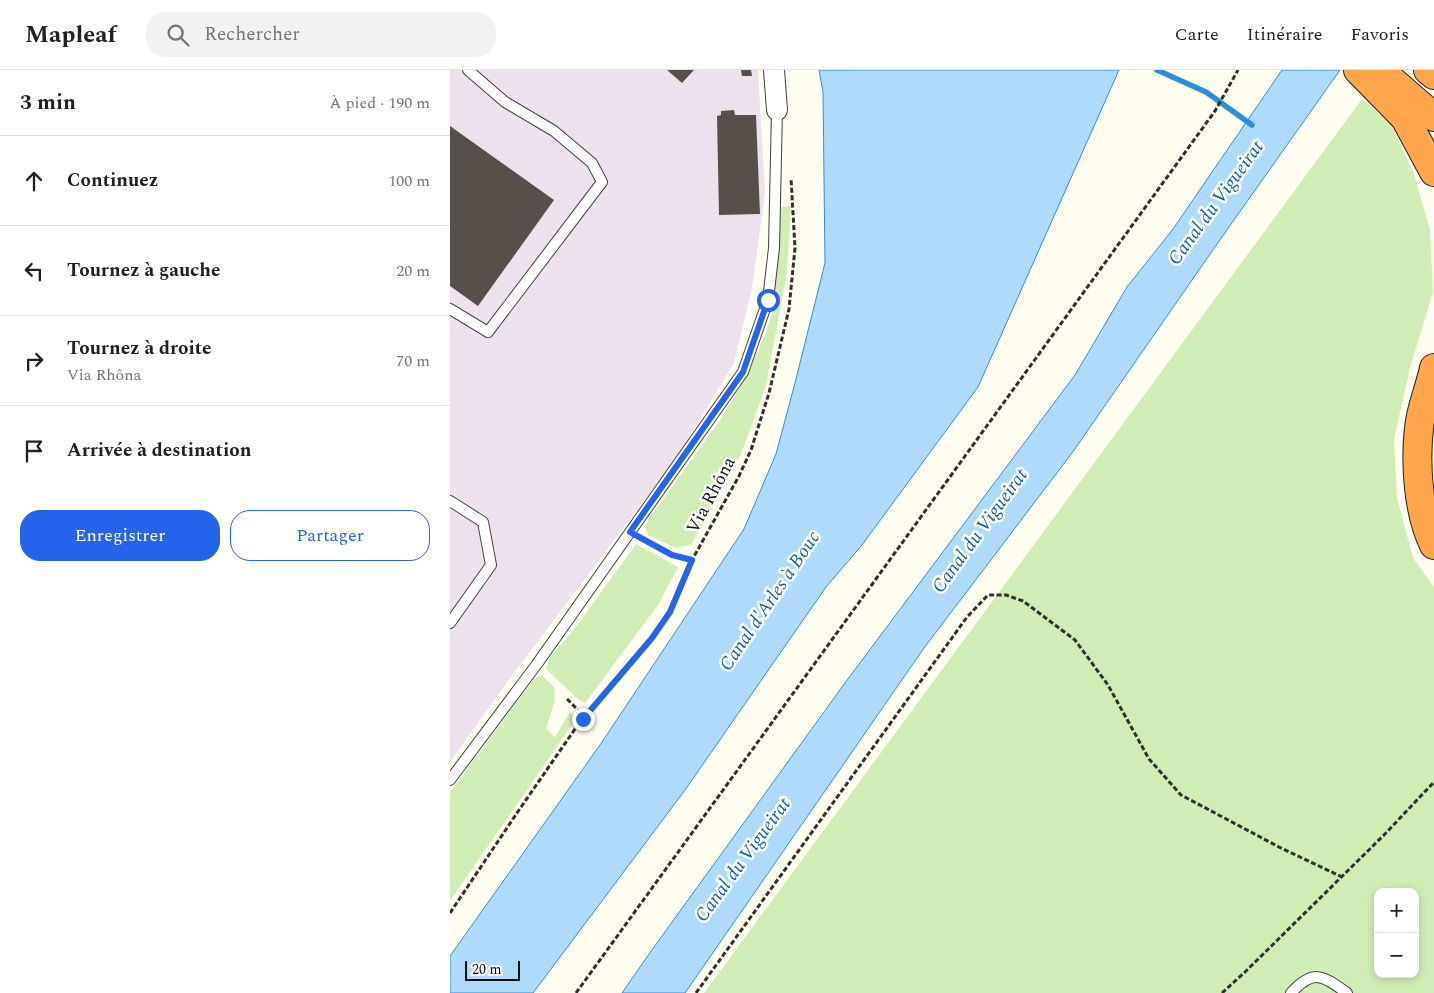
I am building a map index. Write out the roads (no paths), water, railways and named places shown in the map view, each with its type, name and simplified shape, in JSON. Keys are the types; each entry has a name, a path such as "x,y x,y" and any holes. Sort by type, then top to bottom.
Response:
{"highway":[{"path":"1428,70 1434,75"},
{"path":"1367,72 1434,117"},
{"path":"1367,72 1405,118 1434,172"},
{"path":"1434,370 1419,427 1418,475 1421,505 1429,536 1434,545"}],"street":[{"path":"774,70 777,110"}],"lane":[{"path":"450,309 488,332 602,182 592,163 554,130 506,102 468,70"},
{"path":"450,780 536,664 743,372 768,300 774,248 777,110"},
{"path":"450,501 483,522 491,566 450,623"},
{"path":"1291,993 1304,980 1314,977 1328,979 1347,993"}],"water":[{"name":"Canal d'Arles à Bouc","path":"819,70 1119,70 978,387 862,545 826,587 685,790 533,993 450,993 450,956 600,745 744,529 776,454 825,263 823,92"},
{"name":"Canal du Vigueirat","path":"1282,70 1340,70 1072,453 924,648 685,993 622,993 842,687 1075,375 1127,287 1173,229"}],"waterway":[{"path":"1157,70 1206,92 1252,125"}]}
